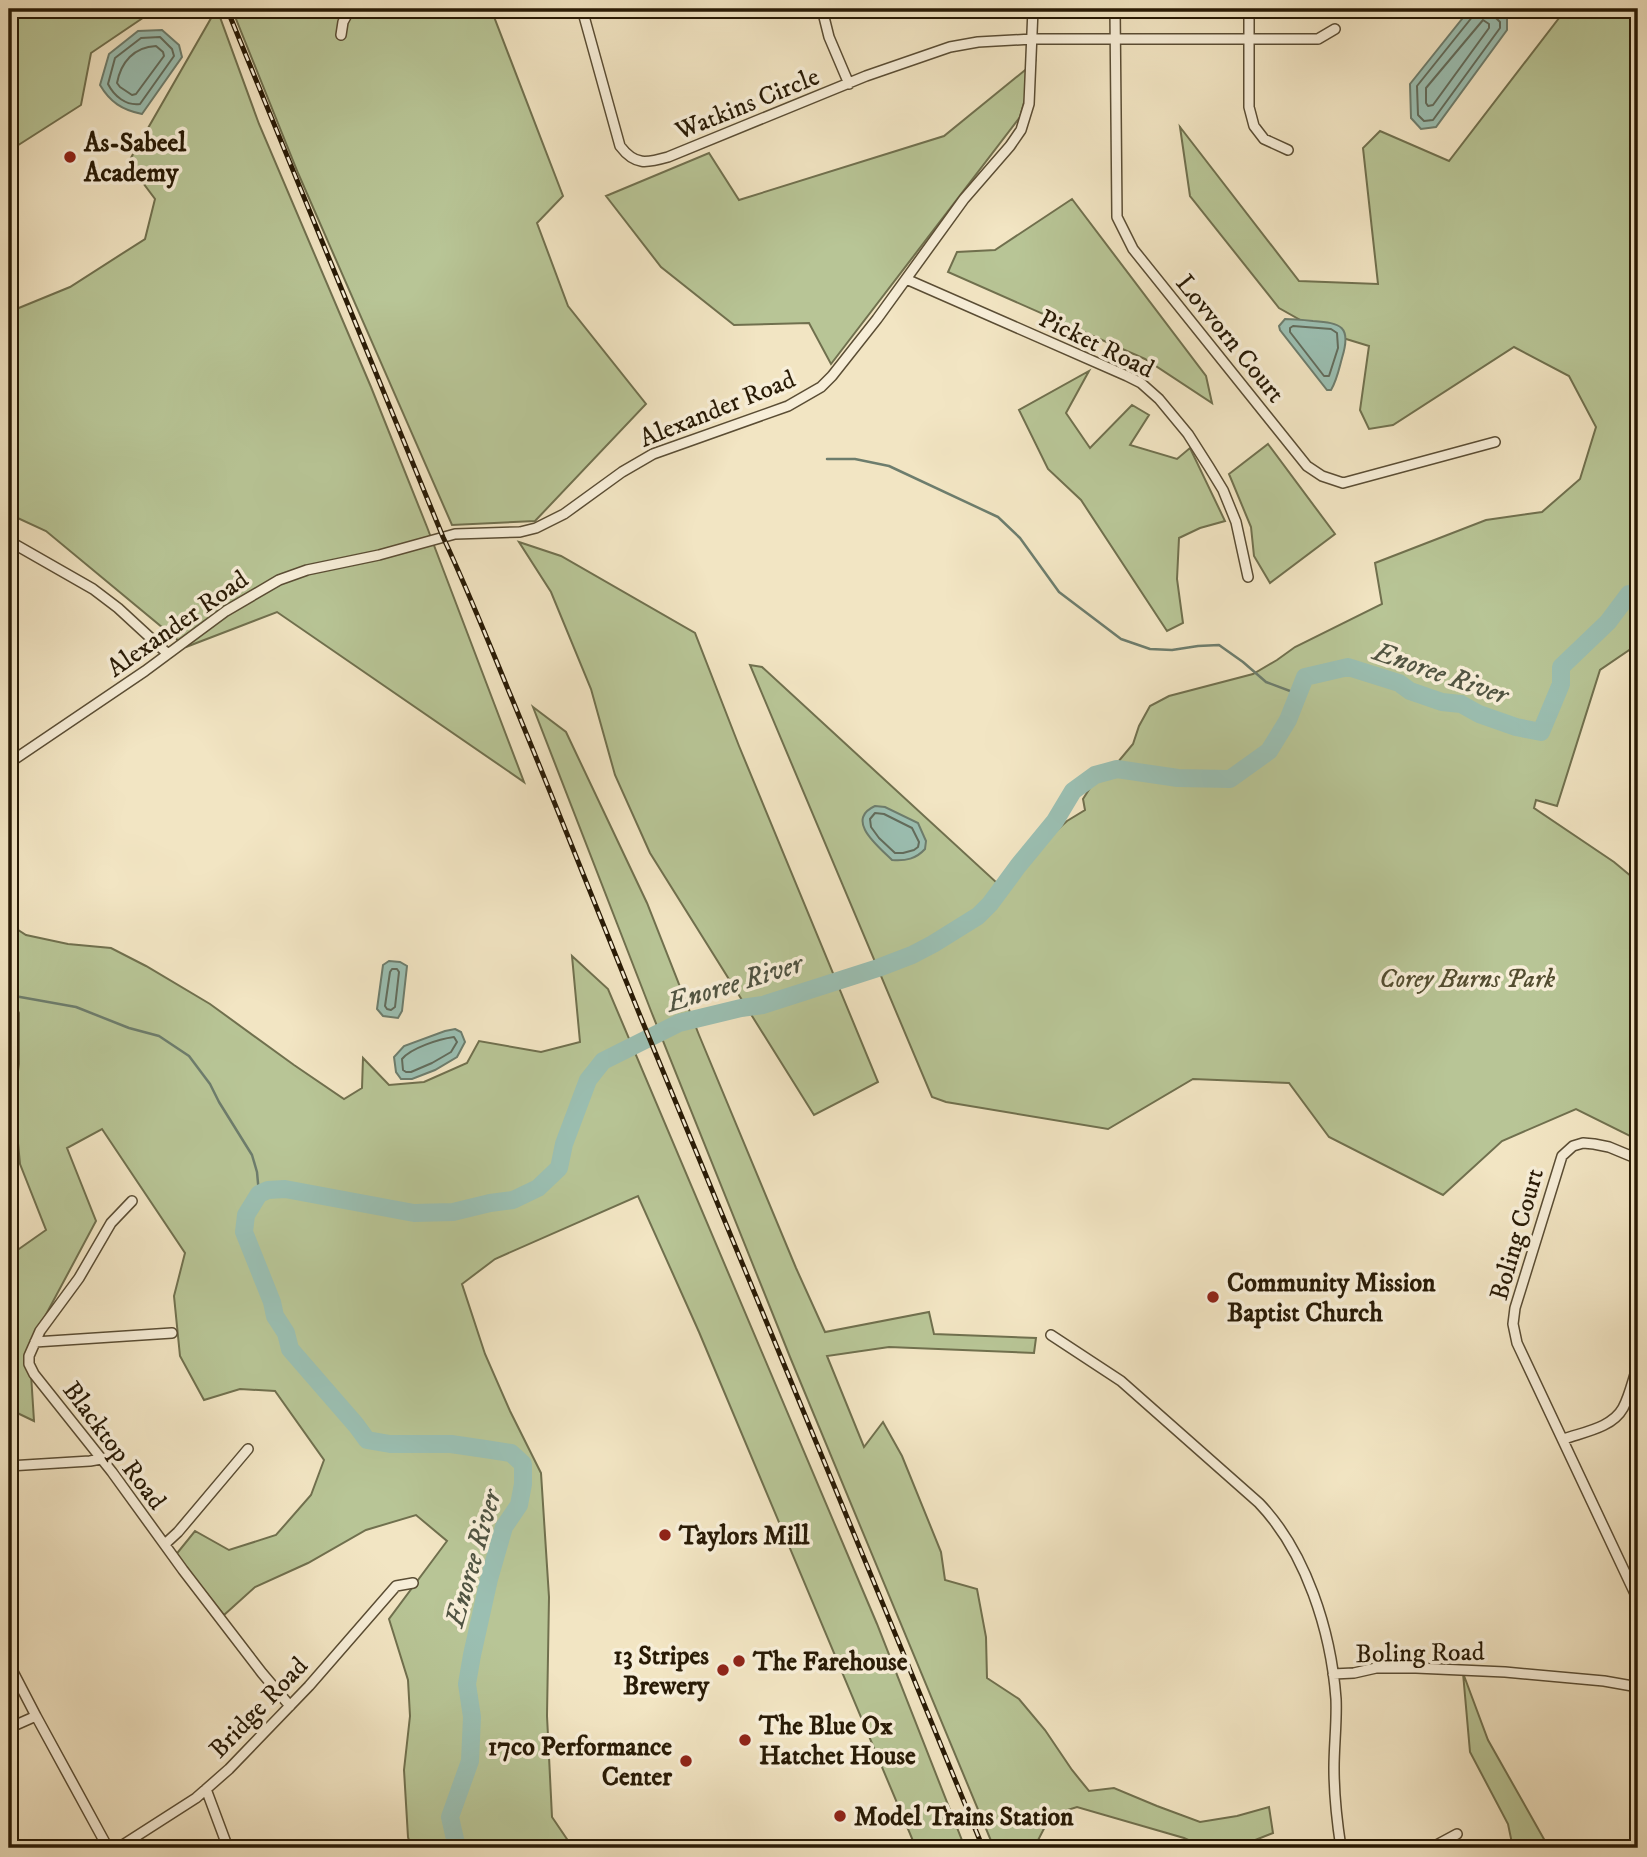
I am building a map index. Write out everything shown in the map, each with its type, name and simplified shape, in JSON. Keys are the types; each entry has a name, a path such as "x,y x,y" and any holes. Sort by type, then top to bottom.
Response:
{"street":[{"path":"341,35 343,22 350,9"},
{"name":"Watkins Circle","path":"582,9 618,141 625,153 639,161 650,162 904,62 950,47 978,42 1032,39 1318,39 1335,29"},
{"path":"822,9 829,37 849,84"},
{"name":"Alexander Road","path":"9,763 226,611 286,577 455,534 536,528 564,514 622,472 653,454 799,401 821,387 877,319 964,199 1021,130 1029,104 1033,9"},
{"name":"Lovvorn Court","path":"1115,9 1117,217 1133,249 1307,466 1322,476 1343,482 1495,442"},
{"path":"1249,9 1249,107 1254,126 1264,139 1288,150"},
{"name":"Picket Road","path":"906,279 1127,376 1151,391 1188,434 1223,490 1236,522 1248,577"},
{"path":"9,541 93,589 168,654"},
{"name":"Boling Court","path":"1638,1159 1594,1144 1577,1144 1565,1151 1558,1166 1515,1308 1513,1324 1517,1343 1638,1600"},
{"name":"Blacktop Road","path":"132,1201 111,1223 79,1278 40,1331 29,1356 30,1368 290,1706"},
{"path":"36,1342 172,1332"},
{"path":"1051,1335 1121,1381 1268,1512 1297,1557 1312,1592 1333,1674"},
{"path":"1564,1439 1595,1429 1615,1418 1624,1406 1638,1364"},
{"path":"165,1544 248,1449"},
{"path":"9,1466 101,1459"},
{"name":"Bridge Road","path":"118,1848 168,1818 229,1769 290,1706 396,1586 413,1583"},
{"path":"9,1664 108,1848"},
{"name":"Boling Road","path":"1341,1848 1335,1793 1336,1709 1333,1674 1376,1668 1454,1670 1604,1681 1638,1687"},
{"path":"9,1728 36,1716"},
{"path":"206,1789 228,1848"},
{"path":"1431,1848 1457,1834"}],"green space":[{"path":"9,9 156,9 91,53 81,105 9,151"},
{"path":"211,9 217,9 259,124 371,387 524,782 277,612 186,647 46,531 9,514 9,312 70,287 145,239 155,199 128,163 214,13"},
{"path":"232,9 491,9 563,196 537,223 568,306 646,404 535,521 452,525 298,173"},
{"name":"Corey Burns Park","path":"1566,9 1638,9 1638,644 1600,670 1557,806 1536,800 1534,808 1614,862 1638,882 1638,1140 1576,1109 1502,1141 1443,1195 1329,1137 1289,1083 1193,1079 1108,1129 946,1102 932,1097 750,665 762,667 998,884 1067,821 1085,810 1083,799 1097,777 1118,762 1133,744 1150,706 1169,696 1253,674 1295,647 1382,604 1375,563 1486,520 1542,512 1580,479 1596,427 1569,376 1514,347 1393,425 1369,429 1360,410 1369,346 1320,331 1279,308 1190,196 1180,127 1299,281 1378,284 1363,148 1380,131 1449,161"},
{"path":"1035,62 1020,117 831,364 809,323 734,325 661,267 606,196 709,153 739,200 944,136"},
{"path":"1072,199 1206,376 1212,403 1145,359 948,272 957,252 995,250"},
{"path":"1089,371 1066,413 1090,448 1132,405 1149,415 1130,445 1177,459 1190,448 1225,521 1200,528 1179,538 1177,579 1183,623 1167,631 1081,500 1048,469 1019,410"},
{"path":"1268,444 1335,534 1270,583 1254,556 1251,527 1229,474"},
{"path":"519,542 561,556 695,633 878,1082 814,1115 650,853 615,775 591,689 551,592"},
{"path":"533,707 566,732 647,903 699,1035 825,1332 929,1312 934,1334 1036,1338 1034,1353 889,1347 827,1356 864,1447 883,1422 902,1456 941,1552 945,1580 977,1589 986,1637 987,1678 1019,1699 1089,1791 1114,1788 1200,1822 1269,1807 1273,1833 1235,1848 1206,1848 1184,1838 1077,1807 1051,1815 1034,1848 994,1848 790,1357"},
{"path":"9,924 26,935 68,944 111,948 146,966 210,1004 344,1099 362,1088 363,1058 389,1085 424,1082 467,1063 479,1041 541,1052 580,1042 572,956 608,989 877,1624 965,1848 916,1848 699,1332 638,1196 495,1259 462,1284 485,1354 541,1473 549,1597 547,1716 552,1817 573,1848 411,1848 404,1770 410,1716 408,1680 389,1619 447,1541 416,1515 366,1530 308,1563 255,1587 224,1615 174,1557 195,1531 229,1550 276,1535 311,1495 324,1460 275,1391 240,1389 204,1400 180,1356 174,1296 185,1253 102,1129 67,1148 96,1221 27,1350 34,1421 9,1409 9,1256 46,1230 20,1164 14,1101 19,1064 19,1013 9,994"},
{"path":"1463,1673 1488,1740 1549,1848 1513,1848 1508,1824 1470,1752"}],"water":[{"path":"1470,9 1495,9 1507,18 1507,30 1436,127 1421,129 1411,118 1410,84"},
{"path":"162,30 179,45 182,57 142,114 123,108 112,101 100,85 109,54 138,31"},
{"path":"1285,319 1331,323 1342,328 1346,339 1345,347 1331,390 1327,390 1280,330 1279,326"},
{"path":"875,806 885,807 918,823 926,841 925,849 910,859 892,860 873,841 863,826 866,812"},
{"path":"389,961 407,966 402,1011 398,1018 383,1016 377,1009 383,965"},
{"path":"455,1029 461,1032 465,1042 457,1057 435,1070 412,1079 401,1079 396,1072 394,1057 404,1046"}],"waterway":[{"path":"827,459 855,459 889,466 998,517 1020,538 1059,592 1121,639 1150,649 1172,650 1219,645 1266,682 1298,694"},
{"name":"Enoree River","path":"457,1848 450,1817 470,1761 472,1717 467,1684 489,1579 504,1527 519,1505 523,1464 511,1453 451,1444 390,1444 367,1440 290,1349 286,1333 275,1316 244,1232 246,1215 259,1194 268,1190 285,1189 414,1213 453,1212 513,1200 538,1188 559,1168 564,1144 588,1080 603,1061 679,1023 763,1005 878,968 933,944 978,916 990,904 1055,821 1073,791 1095,775 1117,769 1178,778 1230,779 1269,751 1288,720 1305,677 1348,667 1399,683 1410,691 1442,702 1461,704 1479,714 1516,727 1541,732 1561,684 1561,667 1608,622 1629,594 1638,593"},
{"path":"9,995 76,1007 129,1028 159,1036 189,1056 210,1084 252,1155 259,1194"}],"railway":[{"path":"227,9 983,1848"}],"place":[{"name":"As-Sabeel Academy","path":"70,157"},
{"name":"Community Mission Baptist Church","path":"1213,1297"},
{"name":"Taylors Mill","path":"665,1535"},
{"name":"The Farehouse","path":"739,1661"},
{"name":"13 Stripes Brewery","path":"723,1670"},
{"name":"The Blue Ox Hatchet House","path":"745,1740"},
{"name":"17co Performance Center","path":"686,1761"},
{"name":"Model Trains Station","path":"840,1816"}]}
